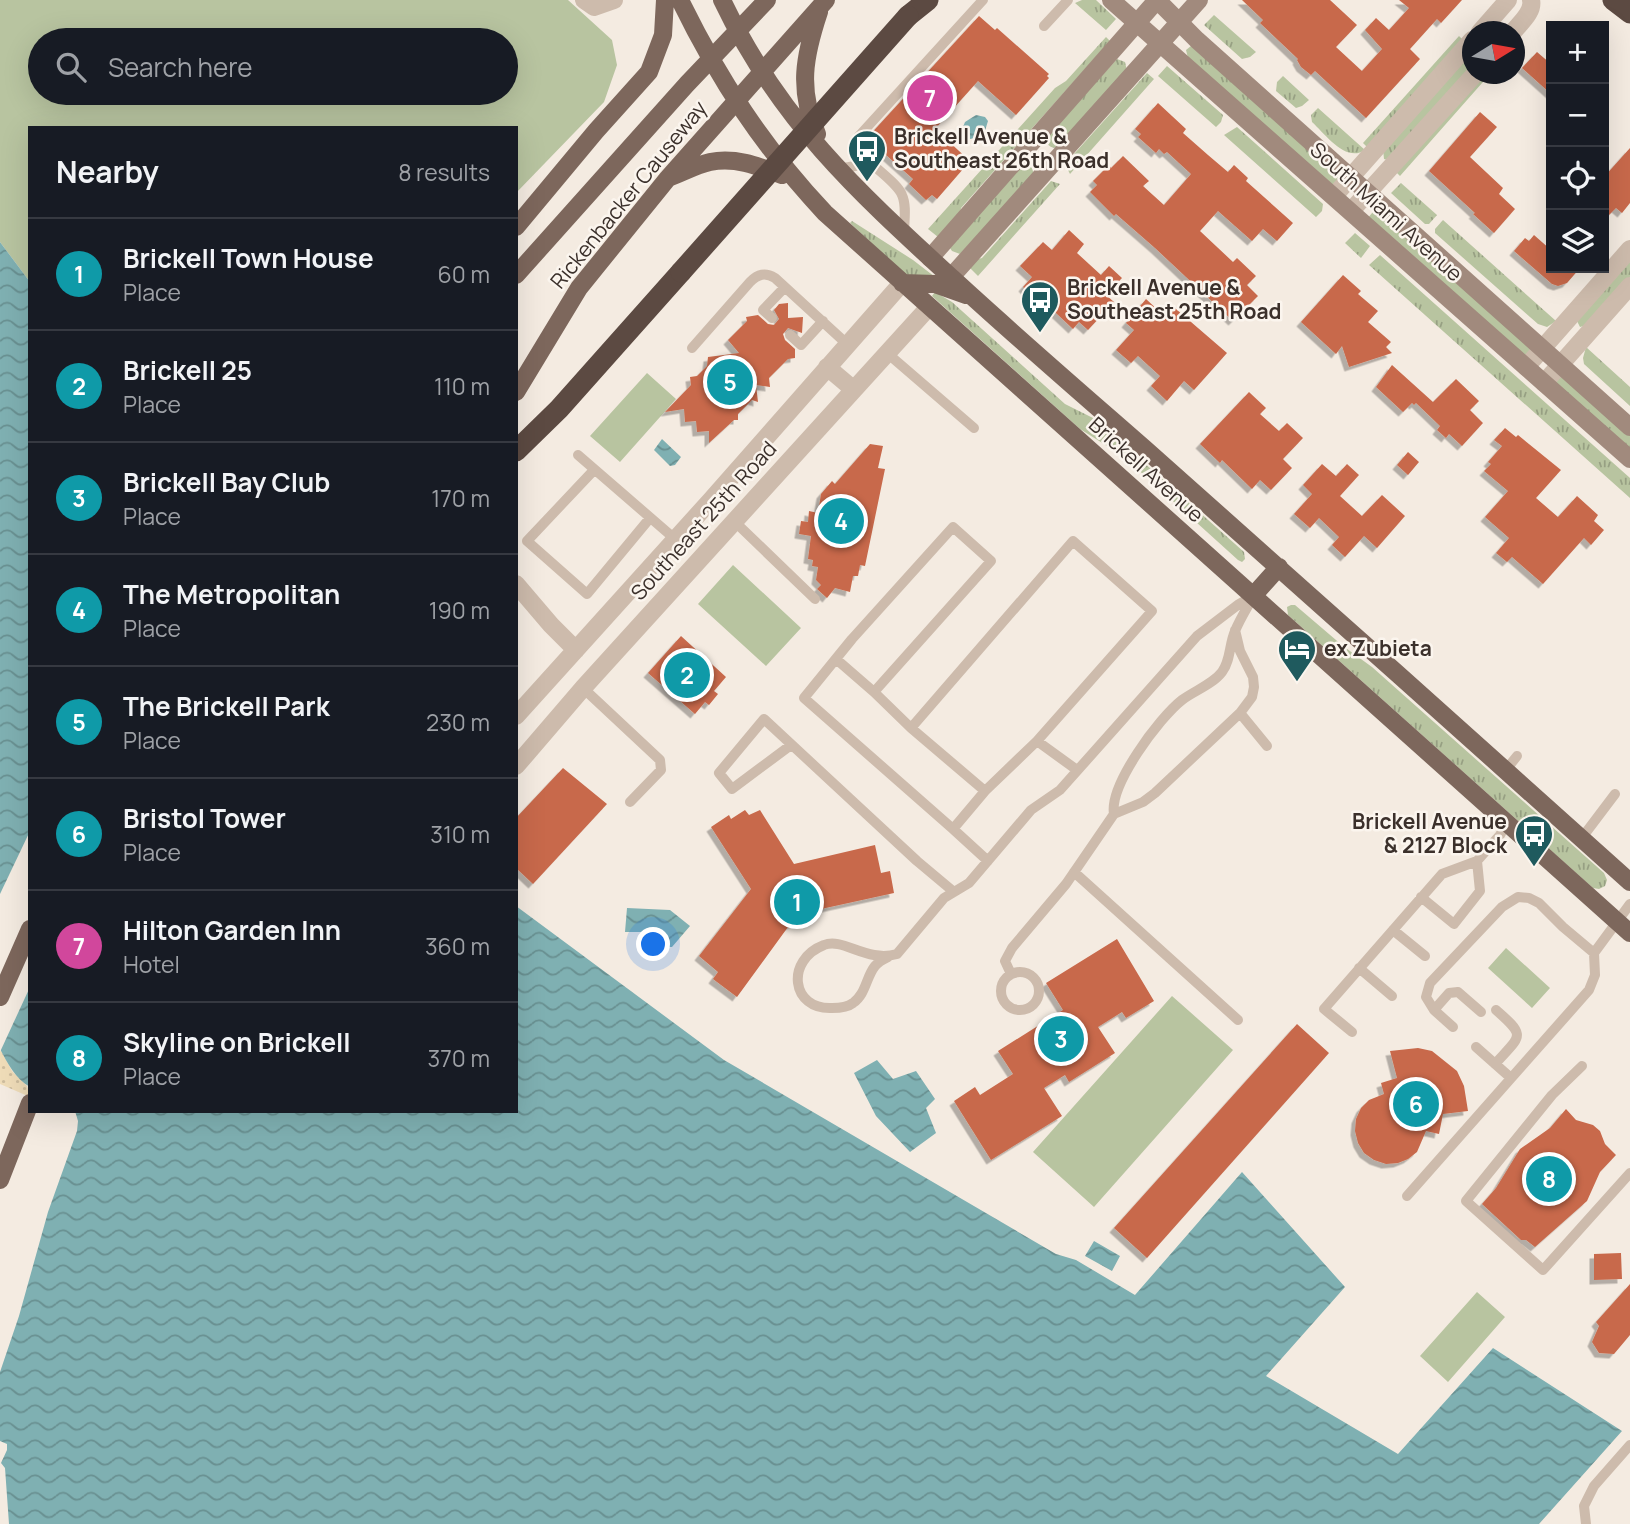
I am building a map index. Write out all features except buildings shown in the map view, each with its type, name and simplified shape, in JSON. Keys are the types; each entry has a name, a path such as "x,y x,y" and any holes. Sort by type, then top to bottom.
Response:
{"highway":[{"path":"518,449 559,409 912,8 928,0"},
{"path":"1613,0 1630,13"}],"main road":[{"path":"518,225 649,72 663,35 665,0"},
{"name":"Brickell Avenue","path":"680,0 736,101 768,148 825,213 1623,927"},
{"name":"Brickell Avenue","path":"722,0 761,72 800,127 832,163 904,234 1630,882"},
{"name":"Rickenbacker Causeway","path":"518,273 710,58 767,0"},
{"name":"South Miami Avenue","path":"1111,0 1630,459"},
{"path":"930,258 1157,0"},
{"name":"South Miami Avenue","path":"1157,0 1630,427"},
{"path":"951,277 1199,0"},
{"path":"823,3 807,50 804,87 810,118 832,163"},
{"name":"Rickenbacker Causeway","path":"518,389 579,288 668,177 823,3"},
{"path":"1032,143 1053,163"},
{"path":"668,177 709,162 734,160 756,165 794,180"},
{"path":"902,283 935,284 974,298"},
{"path":"1253,596 1279,567"},
{"path":"0,997 28,934"},
{"path":"0,1180 28,1108"}],"street":[{"path":"584,0 594,7 614,0"},
{"path":"1490,21 1508,0"},
{"path":"1522,21 1529,13 1531,0"},
{"path":"1334,196 1462,51"},
{"path":"1351,211 1466,84"},
{"path":"1526,367 1630,249"},
{"name":"Southeast 25th Road","path":"518,714 902,283"},
{"path":"1544,383 1630,286"},
{"name":"Southeast 25th Road","path":"518,764 583,688 929,307"},
{"path":"827,367 853,390"},
{"path":"711,500 734,522"},
{"path":"518,586 576,650"},
{"path":"594,630 616,652"}],"lane":[{"path":"904,234 903,196 859,148 859,136 983,0"},
{"path":"1044,26 1068,0"},
{"path":"832,163 872,163"},
{"path":"692,348 754,278 766,274 775,278 847,344"},
{"path":"772,318 763,310 785,287"},
{"path":"790,335 801,345 822,321"},
{"path":"887,353 974,428"},
{"path":"578,455 675,539"},
{"path":"594,470 527,541 587,594 650,517"},
{"path":"734,522 815,599"},
{"path":"874,692 991,561 953,527 804,698 988,861"},
{"path":"911,728 1073,541 1152,611 1037,741 985,791 953,829"},
{"path":"1011,974 1005,961 1012,948 1074,872 1114,814 1117,795 1149,733 1182,701 1222,673 1235,629 1253,596"},
{"path":"888,957 873,956 840,944 827,943 812,951 800,963 798,980 802,994 810,1003 825,1008 853,1003 864,989 875,964 897,954 944,898 969,883 1031,810 1060,790 1197,636 1253,596"},
{"path":"1114,814 1131,809 1155,793 1240,713 1252,697 1252,677 1240,651 1235,629"},
{"path":"836,659 985,791"},
{"path":"583,688 660,760 661,770 631,802"},
{"path":"1240,713 1267,746"},
{"path":"791,745 732,789 719,773 764,719 954,892"},
{"path":"1037,741 1077,770"},
{"path":"1505,771 1517,756"},
{"path":"1581,839 1615,794"},
{"path":"1352,1032 1324,1009 1442,874 1477,861 1507,823"},
{"path":"1422,897 1454,924 1480,891 1477,861"},
{"path":"1074,872 1238,1020"},
{"path":"1407,1196 1588,990 1595,975 1594,953 1539,903 1518,897 1502,908 1430,983 1426,997 1434,1010 1453,1027"},
{"path":"1594,953 1623,927 1630,904"},
{"path":"1393,930 1425,956"},
{"path":"1359,968 1392,996"},
{"path":"1434,1010 1449,993 1458,992 1481,1012"},
{"path":"1495,1064 1519,1035 1517,1028 1496,1010"},
{"path":"1476,1047 1511,1078"},
{"path":"1582,1066 1552,1095 1466,1201 1543,1270 1630,1173"},
{"path":"1586,1524 1584,1506 1594,1486 1630,1445"}],"green space":[{"path":"0,0 568,0 612,40 617,65 604,102 518,191 518,126 28,126 28,279 0,242"},
{"path":"1096,0 1116,19 1106,30 1075,3"},
{"path":"1214,15 1256,52 1242,59 1204,25"},
{"path":"1459,36 1462,41 1367,147 1363,143"},
{"path":"1106,37 1110,41 961,208 960,216 938,237 928,229 1055,88 1066,81"},
{"path":"1191,46 1341,175 1333,186 1188,58 1186,50"},
{"path":"1117,59 1125,62 1127,71 1058,148 1049,146 1046,137"},
{"path":"1462,61 1462,78 1388,160 1384,159 1383,149"},
{"path":"1167,66 1223,115 1216,127 1158,76"},
{"path":"1147,73 1154,79 1070,174 1065,164"},
{"path":"1283,76 1309,100 1302,106 1296,108 1276,91 1277,82"},
{"path":"1476,84 1481,84 1400,176 1396,172"},
{"path":"1318,108 1365,150 1351,153 1330,140 1312,122 1311,115"},
{"path":"1237,127 1323,204 1322,211 1316,217 1224,135"},
{"path":"1023,164 1031,166 1034,174 960,254 952,251 950,248"},
{"path":"1051,181 1060,184 978,276 970,268 974,260 982,258"},
{"path":"1401,183 1437,215 1429,224 1425,224 1391,193"},
{"path":"1377,207 1533,351 1525,358 1367,219"},
{"path":"1443,220 1556,321 1547,327 1538,324 1435,233"},
{"path":"852,221 939,280 911,280 850,223"},
{"path":"1355,233 1370,246 1361,258 1345,243"},
{"path":"1380,255 1630,478 1630,498 1369,265"},
{"path":"1630,259 1630,277 1587,325 1580,327 1577,321"},
{"path":"935,292 952,302 1065,404 1095,419 1244,552 1245,559 1242,562 1238,560 1123,456 1080,429 932,296"},
{"path":"1586,347 1630,387 1630,406 1584,364"},
{"path":"647,373 676,399 620,462 590,436"},
{"path":"1560,373 1630,433 1630,453 1554,384"},
{"path":"733,565 801,628 766,666 698,604"},
{"path":"1295,605 1372,667 1604,873 1607,880 1605,886 1593,888 1288,615 1287,607"},
{"path":"1506,948 1550,988 1532,1008 1488,968"},
{"path":"1172,996 1233,1050 1094,1207 1033,1152"},
{"path":"1477,1292 1505,1317 1448,1382 1420,1356"}],"sand":[{"path":"0,1049 12,1071 27,1086 28,1096 0,1084"}],"water":[{"path":"976,115 985,117 988,121 984,134 970,139 966,137 963,127 965,122"},
{"path":"0,242 28,279 28,1085 16,1075 0,1049"},
{"path":"662,439 681,457 675,465 670,466 654,450"},
{"path":"518,907 724,1060 1056,1254 1076,1260 1135,1295 1242,1172 1345,1287 1266,1376 1398,1454 1493,1348 1622,1431 1539,1524 9,1524 5,1468 1,1463 7,1444 0,1441 0,1372 78,1121 76,1113 518,1113"},
{"path":"627,908 670,910 690,926 672,947 659,947 641,932 625,932"},
{"path":"877,1060 893,1079 916,1071 935,1099 926,1108 936,1133 910,1152 876,1116 854,1073"},
{"path":"1094,1241 1120,1256 1112,1271 1085,1256"}],"pier":[{"path":"28,835 28,991 0,1052 0,894"}],"place":[{"name":"Hilton Garden Inn","path":"930,98"},
{"name":"Brickell Avenue & Southeast 26th Road","path":"867,183"},
{"name":"Brickell Avenue & Southeast 25th Road","path":"1040,334"},
{"name":"The Brickell Park","path":"730,382"},
{"name":"The Metropolitan","path":"841,521"},
{"name":"Brickell 25","path":"687,675"},
{"name":"ex Zubieta","path":"1297,683"},
{"name":"Brickell Avenue & 2127 Block","path":"1534,868"},
{"name":"Brickell Town House","path":"797,902"},
{"name":"Brickell Bay Club","path":"1061,1039"},
{"name":"Bristol Tower","path":"1416,1104"},
{"name":"Skyline on Brickell","path":"1549,1179"}]}
